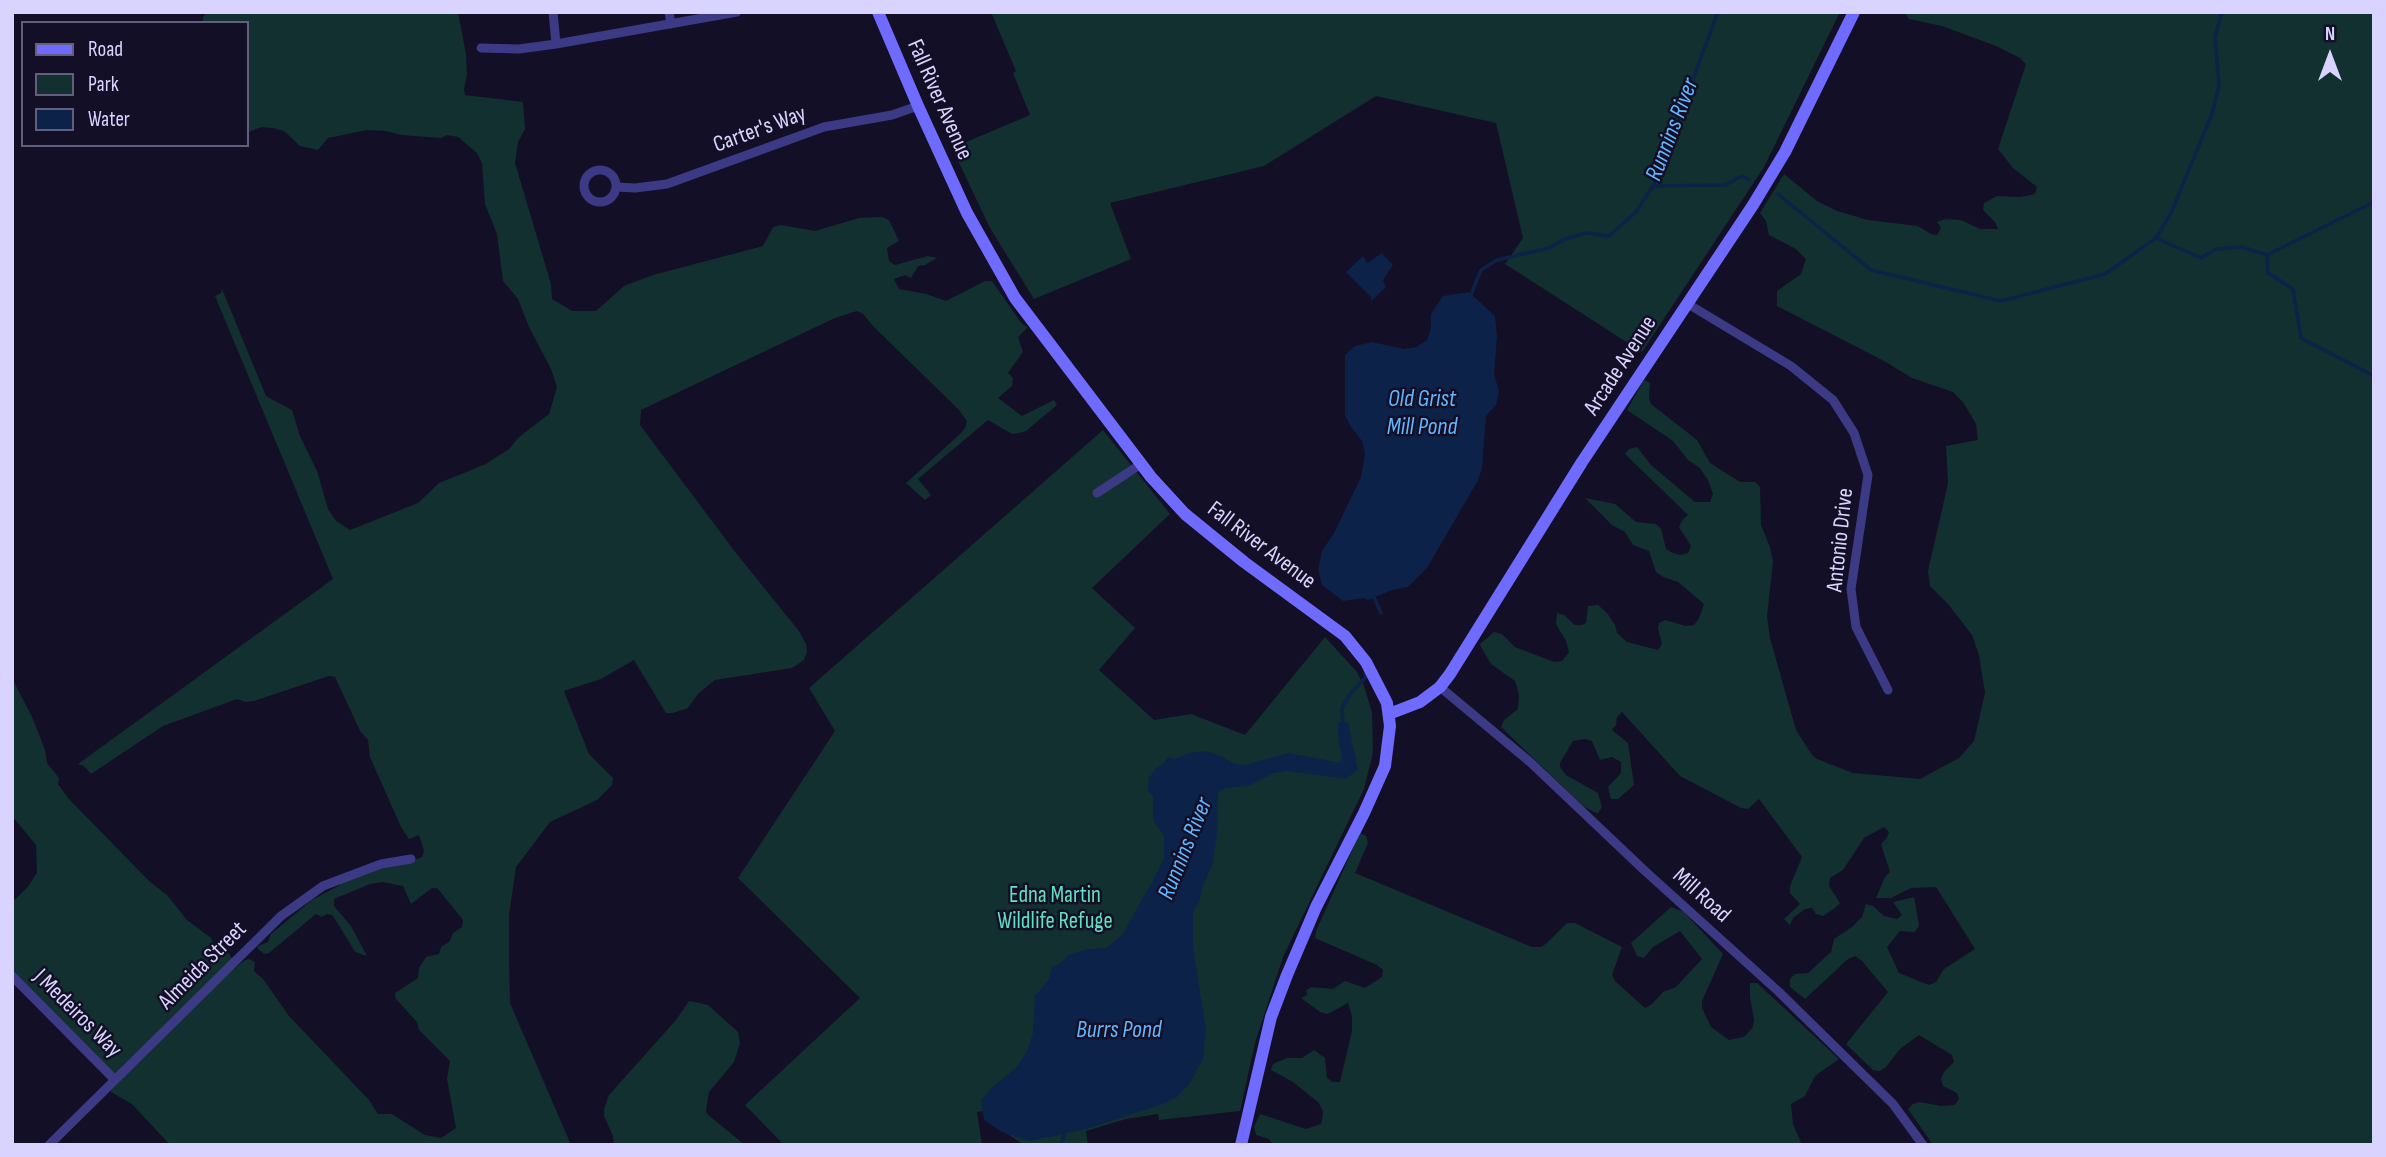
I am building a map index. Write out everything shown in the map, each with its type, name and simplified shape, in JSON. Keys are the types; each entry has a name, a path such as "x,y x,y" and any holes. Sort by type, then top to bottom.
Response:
{"main road":[{"name":"Fall River Avenue","path":"878,12 967,213 1015,298 1141,464 1185,514 1244,562 1345,636 1366,662 1387,703 1390,726 1385,766 1316,906 1271,1017 1241,1145"},
{"name":"Arcade Avenue","path":"1389,713 1420,702 1440,687 1583,462 1753,205 1784,152 1854,12"}],"street":[{"path":"554,12 556,44"},
{"path":"669,12 671,24"},
{"path":"481,48 519,49 556,44 737,12"},
{"name":"Carter's Way","path":"617,187 667,184 824,127 898,113 918,106"},
{"name":"Antonio Drive","path":"1688,304 1791,366 1832,400 1854,433 1868,475 1851,589 1856,627 1888,690"},
{"path":"1097,493 1141,464"},
{"name":"Mill Road","path":"1440,687 1503,737 1779,992 1893,1104 1923,1145"},
{"name":"Almeida Street","path":"49,1145 281,916 323,886 381,864 411,859"},
{"name":"J Medeiros Way","path":"12,976 115,1080"}],"green space":[{"path":"207,12 458,12 466,54 465,95 523,102 525,129 518,142 515,163 551,284 552,299 572,311 596,311 624,286 653,275 763,246 773,227 781,225 815,231 859,218 882,217 889,220 899,241 887,248 889,261 895,265 928,256 937,258 918,266 911,278 905,275 894,279 899,289 946,301 985,281 992,281 1022,324 1028,327 1018,337 1023,352 1008,373 1013,378 1012,386 998,398 1022,416 1054,400 1057,405 1026,431 1019,433 1012,434 988,420 918,479 931,495 925,500 906,483 960,434 967,421 863,314 857,311 835,318 641,410 640,425 736,553 799,631 807,652 804,660 792,668 715,680 698,694 688,708 673,713 666,713 634,660 601,679 564,691 589,754 613,778 612,785 597,800 550,822 516,867 509,915 509,959 510,1003 571,1145 170,1145 132,1104 111,1092 113,1081 12,975 12,902 27,888 37,873 36,845 12,816 12,678 33,719 47,763 59,778 58,784 69,799 150,882 167,895 187,920 211,938 215,947 221,949 225,946 233,961 231,969 245,960 255,962 254,971 263,979 289,1016 369,1100 378,1114 392,1114 425,1135 441,1138 456,1128 447,1079 450,1061 419,1030 417,1022 396,999 395,993 418,978 419,968 426,957 439,954 441,947 462,927 463,920 437,888 432,888 411,904 403,886 382,882 370,884 334,899 334,906 351,926 367,956 355,952 332,915 327,914 322,917 316,914 269,953 264,954 258,949 258,946 268,942 271,934 312,900 340,885 343,878 414,860 422,857 424,851 419,835 409,839 401,827 370,757 368,740 360,731 335,677 329,676 254,701 237,699 163,726 91,774 78,764 333,579 215,296 221,293 222,289 266,396 292,410 300,436 317,471 328,509 336,521 350,530 418,503 439,483 486,464 509,449 519,437 549,414 557,387 518,299 503,281 497,234 485,204 482,163 477,153 458,137 447,135 441,138 367,130 328,138 318,150 300,146 284,131 273,128 261,127 248,133 248,21 203,21"},
{"path":"991,12 1840,12 1764,167 1642,352 1505,264 1523,238 1496,123 1376,96 1264,166 1110,203 1131,259 1034,299 990,228 952,148 1030,115 1013,73 1016,71"},
{"path":"1904,12 2374,12 2374,1145 1933,1145 1908,1109 1920,1102 1941,1106 1955,1105 1959,1099 1957,1093 1943,1086 1941,1079 1954,1062 1952,1055 1919,1035 1900,1049 1880,1071 1873,1070 1846,1044 1888,992 1855,956 1848,959 1805,999 1790,987 1790,979 1795,974 1808,973 1831,952 1834,939 1862,917 1866,904 1873,906 1884,916 1897,919 1902,915 1893,902 1914,897 1919,925 1915,932 1900,931 1887,947 1899,973 1929,985 1936,982 1944,969 1975,949 1936,887 1911,888 1891,898 1876,898 1890,872 1881,844 1889,832 1884,827 1864,838 1843,870 1830,878 1829,886 1840,903 1823,916 1816,914 1812,908 1805,909 1793,918 1790,925 1784,919 1800,904 1790,893 1790,886 1802,857 1759,799 1748,809 1741,808 1680,776 1622,712 1612,730 1628,743 1634,785 1618,799 1611,799 1608,787 1621,773 1621,762 1612,757 1600,760 1592,741 1573,741 1560,763 1566,775 1598,793 1602,807 1598,813 1594,812 1583,806 1501,727 1504,720 1518,709 1519,695 1515,681 1491,664 1481,647 1480,644 1494,632 1502,634 1515,647 1554,662 1562,661 1569,652 1556,624 1557,613 1564,615 1575,625 1582,625 1586,623 1588,606 1598,605 1607,613 1617,633 1627,642 1658,650 1662,644 1659,623 1665,620 1686,626 1694,625 1699,618 1704,604 1678,582 1656,572 1649,551 1633,545 1625,532 1612,525 1585,498 1615,504 1636,522 1656,524 1661,529 1666,549 1681,555 1688,553 1691,546 1679,527 1688,515 1625,454 1629,449 1637,447 1651,465 1695,502 1710,502 1713,494 1700,468 1688,460 1673,441 1627,410 1644,380 1650,383 1651,404 1697,440 1710,463 1740,482 1755,482 1760,487 1761,525 1773,562 1767,616 1770,638 1796,730 1812,755 1853,773 1920,779 1959,758 1974,741 1985,693 1979,655 1972,635 1930,586 1928,571 1948,483 1946,446 1978,440 1976,424 1963,402 1953,392 1912,378 1777,306 1777,291 1801,274 1806,259 1796,249 1769,235 1766,221 1760,213 1784,174 1817,201 1837,211 1868,220 1918,226 1937,235 1941,228 1937,222 1945,219 1961,220 1980,229 1998,229 1983,210 1984,203 1997,196 2020,197 2035,194 2037,187 2013,168 1998,149 2026,64 1996,46 1942,26 1909,19"},
{"name":"Edna Martin Wildlife Refuge","path":"1103,430 1170,514 1092,588 1135,628 1099,670 1154,720 1191,714 1245,735 1325,637 1357,672 1372,712 1373,753 1364,789 1283,957 1255,1043 1240,1111 1159,1120 1158,1114 1126,1119 1086,1131 1088,1145 1021,1143 991,1123 983,1111 977,1112 982,1145 784,1145 745,1105 860,998 738,878 835,731 809,688"},
{"path":"1360,833 1366,836 1368,843 1355,873 1532,947 1541,947 1567,923 1575,923 1622,947 1612,975 1615,981 1645,1008 1663,992 1676,987 1702,959 1680,931 1653,947 1644,958 1637,956 1631,943 1671,907 1684,912 1723,954 1702,1001 1702,1008 1711,1027 1729,1040 1744,1037 1753,1027 1754,1020 1750,983 1757,983 1839,1059 1815,1076 1805,1096 1791,1104 1793,1124 1802,1145 1273,1145 1269,1139 1256,1135 1254,1127 1260,1114 1306,1129 1321,1124 1322,1120 1323,1112 1319,1103 1293,1082 1271,1070 1273,1064 1287,1058 1302,1058 1314,1050 1325,1058 1327,1078 1340,1082 1352,1031 1352,1016 1348,1003 1328,1014 1320,1012 1301,998 1307,995 1306,990 1312,987 1333,989 1345,981 1365,988 1382,977 1383,970 1377,965 1315,938"},
{"path":"689,1001 708,1005 738,1032 740,1043 734,1062 709,1092 706,1110 707,1114 745,1145 614,1145 604,1116 609,1095 676,1020"}],"water":[{"path":"1382,253 1393,265 1383,280 1386,287 1371,301 1371,297 1346,272 1363,256 1367,263"},
{"name":"Old Grist Mill Pond","path":"1469,292 1495,316 1497,336 1494,374 1499,391 1496,405 1486,416 1482,469 1477,482 1427,568 1408,587 1368,600 1364,598 1343,601 1322,585 1318,569 1322,551 1334,533 1361,477 1365,453 1362,441 1345,415 1345,355 1355,346 1372,342 1404,349 1416,347 1427,340 1431,328 1431,314 1443,296"},
{"name":"Burrs Pond","path":"1348,722 1358,770 1345,779 1287,771 1274,773 1248,786 1225,788 1218,792 1213,863 1193,912 1193,948 1206,1030 1203,1059 1190,1083 1177,1097 1160,1105 1086,1129 1029,1141 1002,1132 984,1120 981,1101 989,1090 1017,1067 1027,1051 1033,1033 1035,996 1049,979 1052,967 1061,963 1068,955 1087,949 1106,948 1122,935 1157,873 1164,858 1164,836 1153,820 1153,796 1148,791 1149,778 1156,768 1164,763 1167,757 1175,759 1189,753 1206,751 1233,763 1245,765 1289,753 1340,763 1342,756 1338,723"}],"waterway":[{"name":"Runnins River","path":"1470,297 1481,270 1497,260 1549,248 1565,239 1586,233 1609,236 1636,212 1653,186 1718,12"},
{"path":"1778,194 1871,270 2001,301 2105,274 2156,238 2171,213 2212,114 2219,85 2215,37 2222,12"},
{"path":"1653,186 1725,185 1742,176 1749,180"},
{"path":"2156,238 2201,258 2216,249 2242,247 2267,255 2374,202"},
{"path":"2267,255 2268,273 2293,289 2301,338 2374,376"},
{"name":"Runnins River","path":"1373,595 1381,613"},
{"name":"Runnins River","path":"1343,725 1342,708 1366,677 1365,671"},
{"name":"Runnins River","path":"1061,1145 1066,1129"}]}
